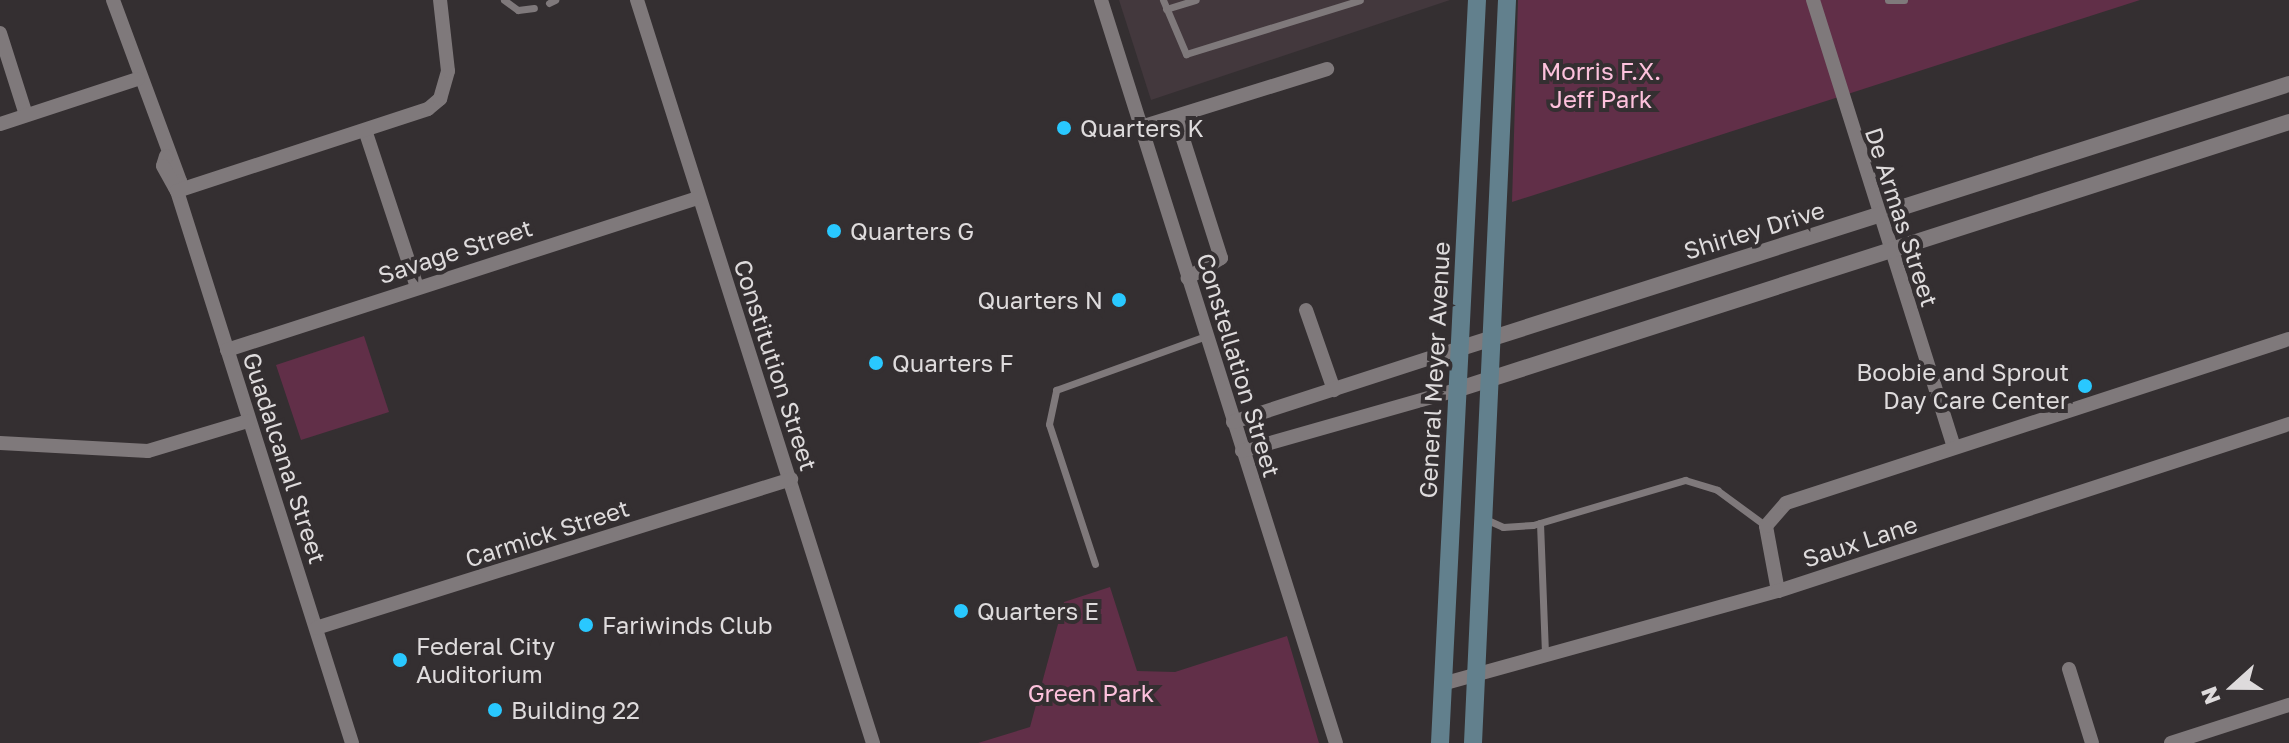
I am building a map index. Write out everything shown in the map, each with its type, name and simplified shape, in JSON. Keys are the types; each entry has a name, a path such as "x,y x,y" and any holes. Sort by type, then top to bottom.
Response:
{"main road":[{"name":"General Meyer Avenue","path":"1440,743 1477,0"},
{"path":"1473,743 1487,379 1507,0"}],"street":[{"name":"Guadalcanal Street","path":"113,0 166,156 352,743"},
{"path":"176,189 366,133 440,99 448,71 440,0"},
{"name":"Constitution Street","path":"637,0 873,743"},
{"name":"Constellation Street","path":"1101,0 1336,743"},
{"name":"De Armas Street","path":"1813,0 1954,447"},
{"path":"0,33 26,115"},
{"path":"1141,127 1327,69"},
{"path":"0,124 138,79"},
{"name":"Shirley Drive","path":"1233,422 1490,336 1879,217 2289,84"},
{"path":"1176,117 1221,258 1188,278"},
{"path":"1242,451 1456,390 2289,122"},
{"path":"366,133 417,287"},
{"name":"Savage Street","path":"227,350 698,198"},
{"path":"1306,310 1334,390"},
{"path":"1778,591 1766,526 1786,503 2289,339"},
{"path":"0,443 148,451 248,421"},
{"name":"Saux Lane","path":"1442,684 1474,680 1778,591 2289,424"},
{"name":"Carmick Street","path":"316,628 791,479"},
{"path":"2069,669 2092,743"},
{"path":"2171,743 2289,705"}],"lane":[{"path":"504,0 518,10 534,8"},
{"path":"1163,0 1186,54 1360,0"},
{"path":"1166,9 1196,0"},
{"path":"1888,0 1904,0"},
{"path":"1095,564 1049,424 1056,390 1206,336"},
{"path":"1481,517 1503,527 1540,523 1685,480 1717,490 1766,526"},
{"path":"1540,523 1546,657"}],"shaded area":[{"path":"1119,0 1450,0 1151,100"}],"green space":[{"name":"Morris F.X. Jeff Park","path":"1518,0 2140,0 1512,202"},
{"path":"364,336 389,412 301,440 276,365"},
{"name":"Green Park","path":"1110,587 1137,671 1175,672 1287,636 1319,743 978,743 1030,727 1064,602"}],"place":[{"name":"Quarters K","path":"1064,128"},
{"name":"Quarters G","path":"834,231"},
{"name":"Quarters N","path":"1119,300"},
{"name":"Quarters F","path":"876,363"},
{"name":"Boobie and Sprout Day Care Center","path":"2085,386"},
{"name":"Quarters E","path":"961,611"},
{"name":"Fariwinds Club","path":"586,625"},
{"name":"Federal City Auditorium","path":"400,660"},
{"name":"Building 22","path":"495,710"}]}
